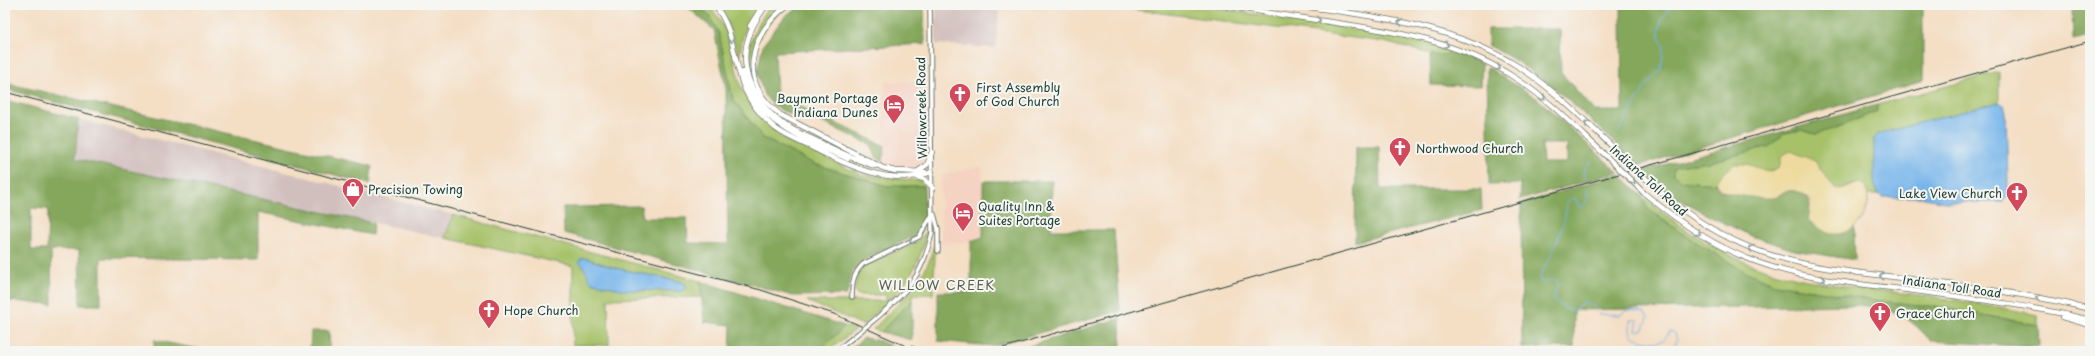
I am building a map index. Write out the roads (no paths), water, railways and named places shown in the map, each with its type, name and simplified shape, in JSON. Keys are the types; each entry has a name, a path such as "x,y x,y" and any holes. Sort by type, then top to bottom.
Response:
{"highway":[{"path":"714,5 728,28 745,90 765,118 788,136 841,162 870,172 888,176 932,172"},
{"path":"762,5 748,30 743,51 745,78 753,97 766,114 780,126 858,164 870,172"},
{"path":"766,5 751,30 745,57 750,84 762,104 780,121 861,162 912,174 924,179 933,188"},
{"path":"788,5 765,28 755,47 752,66 754,78 762,97 770,108 781,115 883,168"},
{"name":"Indiana Toll Road","path":"1217,5 1395,32 1460,49 1511,75 1547,101 1644,193 1680,222 1704,238 1736,254 1775,268 1829,280 2024,306 2090,320"},
{"name":"Indiana Toll Road","path":"1294,5 1420,26 1465,40 1506,59 1552,91 1658,190 1684,211 1718,233 1745,246 1777,257 1823,268 1993,290 2052,300 2090,309"},
{"path":"912,174 926,167 932,152"},
{"path":"2052,300 2090,306"},
{"path":"2024,306 2090,325"}],"main road":[{"name":"Willowcreek Road","path":"930,5 933,210"},
{"path":"933,210 938,229 938,251"},
{"path":"852,297 853,278 860,268 874,258 918,237 930,219 933,210"},
{"path":"836,351 905,292 917,275 929,245 933,210"}],"water":[{"path":"1999,102 2004,105 2006,113 2008,183 2007,196 2003,202 1945,202 1920,197 1882,197 1876,192 1874,182 1874,139 1878,134"},
{"path":"585,258 615,268 678,281 686,284 686,289 682,291 625,290 591,282 583,266 579,262 580,259"}],"waterway":[{"path":"1618,132 1645,87 1661,69 1664,46 1660,39 1659,30 1662,19 1671,5"},
{"path":"1585,179 1583,171 1591,161"},
{"path":"1587,189 1587,200 1582,207 1579,207 1576,199 1572,198 1567,202 1561,232 1539,280 1544,283 1550,280 1556,280 1558,283 1553,300 1568,310 1575,310 1582,303 1592,306 1600,314 1620,315 1628,310 1644,312 1648,317 1644,329 1640,331 1636,330 1638,320 1630,320 1630,330 1632,336 1644,341 1656,342 1664,340 1670,331 1675,333 1677,340 1675,345 1679,349 1695,349 1697,351"}],"railway":[{"path":"992,351 2090,41"},
{"path":"5,92 761,290 834,314 917,351"},
{"path":"911,346 928,351"}],"place":[{"name":"First Assembly of God Church","path":"960,114"},
{"name":"Baymont Portage Indiana Dunes","path":"894,124"},
{"name":"Northwood Church","path":"1400,168"},
{"name":"Precision Towing","path":"353,208"},
{"name":"Lake View Church","path":"2017,212"},
{"name":"Quality Inn & Suites Portage","path":"963,232"},
{"name":"Hope Church","path":"489,330"},
{"name":"Grace Church","path":"1880,332"}],"district":[{"name":"WILLOW CREEK","path":"937,284"}]}
